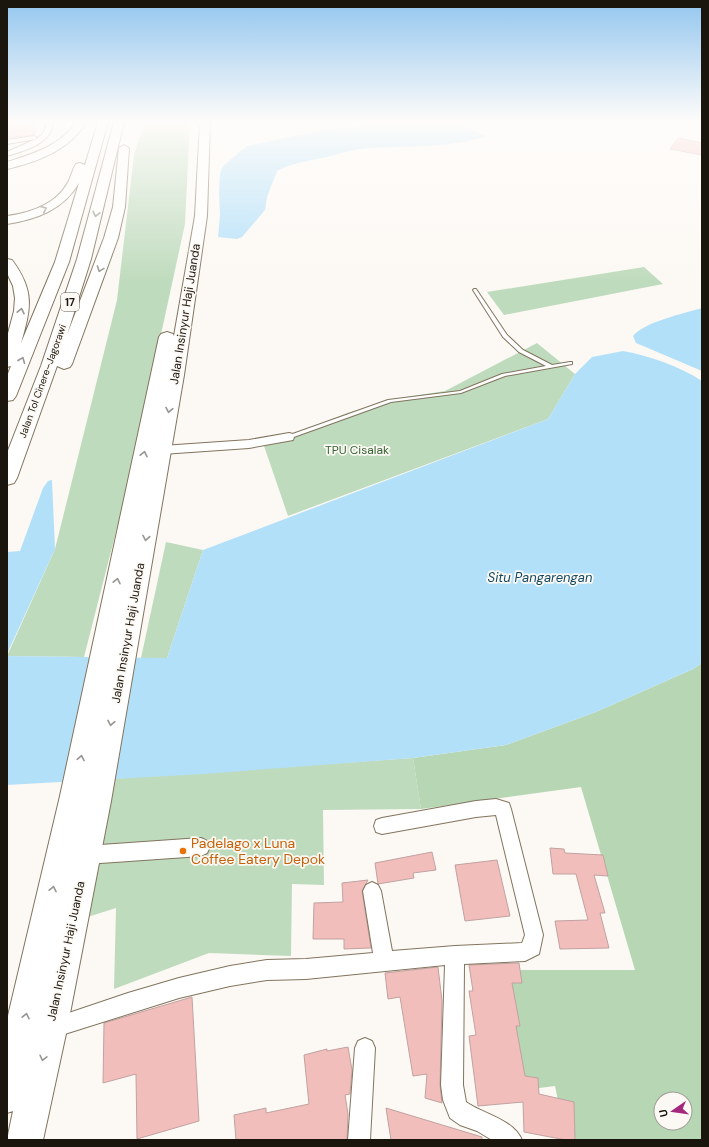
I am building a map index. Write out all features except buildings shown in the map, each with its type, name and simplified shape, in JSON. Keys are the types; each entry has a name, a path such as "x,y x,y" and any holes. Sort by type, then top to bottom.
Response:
{"highway":[{"path":"7,220 22,217 44,209 59,201 73,184 76,176"},
{"name":"17","path":"7,396 62,262 88,176"},
{"name":"Jalan Tol Cinere–Jagorawi","path":"9,473 48,366 84,259 105,176"},
{"path":"9,473 60,377 111,238 119,207 121,176"},
{"name":"Jalan Insinyur Haji Juanda","path":"120,618 162,450 168,376 191,214 193,176"},
{"name":"Jalan Insinyur Haji Juanda","path":"7,1095 85,798 201,216 203,176"},
{"path":"7,263 15,272 22,287 23,302 7,362"},
{"name":"Jalan Insinyur Haji Juanda","path":"24,1140 50,1029 86,855 85,798"}],"street":[{"path":"162,450 249,444 289,437"},
{"path":"50,1029 128,1003 179,988 230,976 267,970 306,969 455,954 525,952 532,947 534,935 503,809 496,807 476,809 382,826"},
{"path":"86,855 201,847"},
{"path":"372,891 384,961"},
{"path":"455,954 452,1085 456,1106 458,1110 468,1117 483,1122 511,1140"},
{"path":"359,1140 365,1048"}],"lane":[{"path":"475,290 509,340 521,350 550,366"},
{"path":"289,437 390,401 461,392 504,375 570,363"}],"green space":[{"path":"132,176 187,176 185,224 130,477 84,657 7,656 55,549 117,300"},
{"path":"644,267 663,284 504,315 487,292"},
{"name":"TPU Cisalak","path":"537,343 575,374 548,419 288,516 263,443 289,437 347,413 406,397 445,391"},
{"path":"166,542 203,550 167,658 141,658"},
{"path":"702,663 702,1140 566,1140 555,1086 523,1090 505,970 635,970 581,787 421,809 413,758 506,745 596,712 693,669"},
{"path":"413,758 421,809 323,810 324,885 292,884 291,956 209,953 114,989 116,908 75,921 109,779"}],"water":[{"path":"220,176 275,176 267,197 265,210 242,237 237,239 218,237 220,215"},
{"path":"702,308 702,371 636,343 633,336 646,326"},
{"name":"Situ Pangarengan","path":"623,351 664,362 702,381 702,663 693,669 596,712 506,745 413,758 203,774 7,785 7,656 167,658 203,550 548,419 575,374 592,357"},
{"path":"52,480 55,549 7,654 7,552 20,551 43,488 48,481"}],"place":[{"name":"Padelago x Luna Coffee Eatery Depok","path":"183,851"}]}
